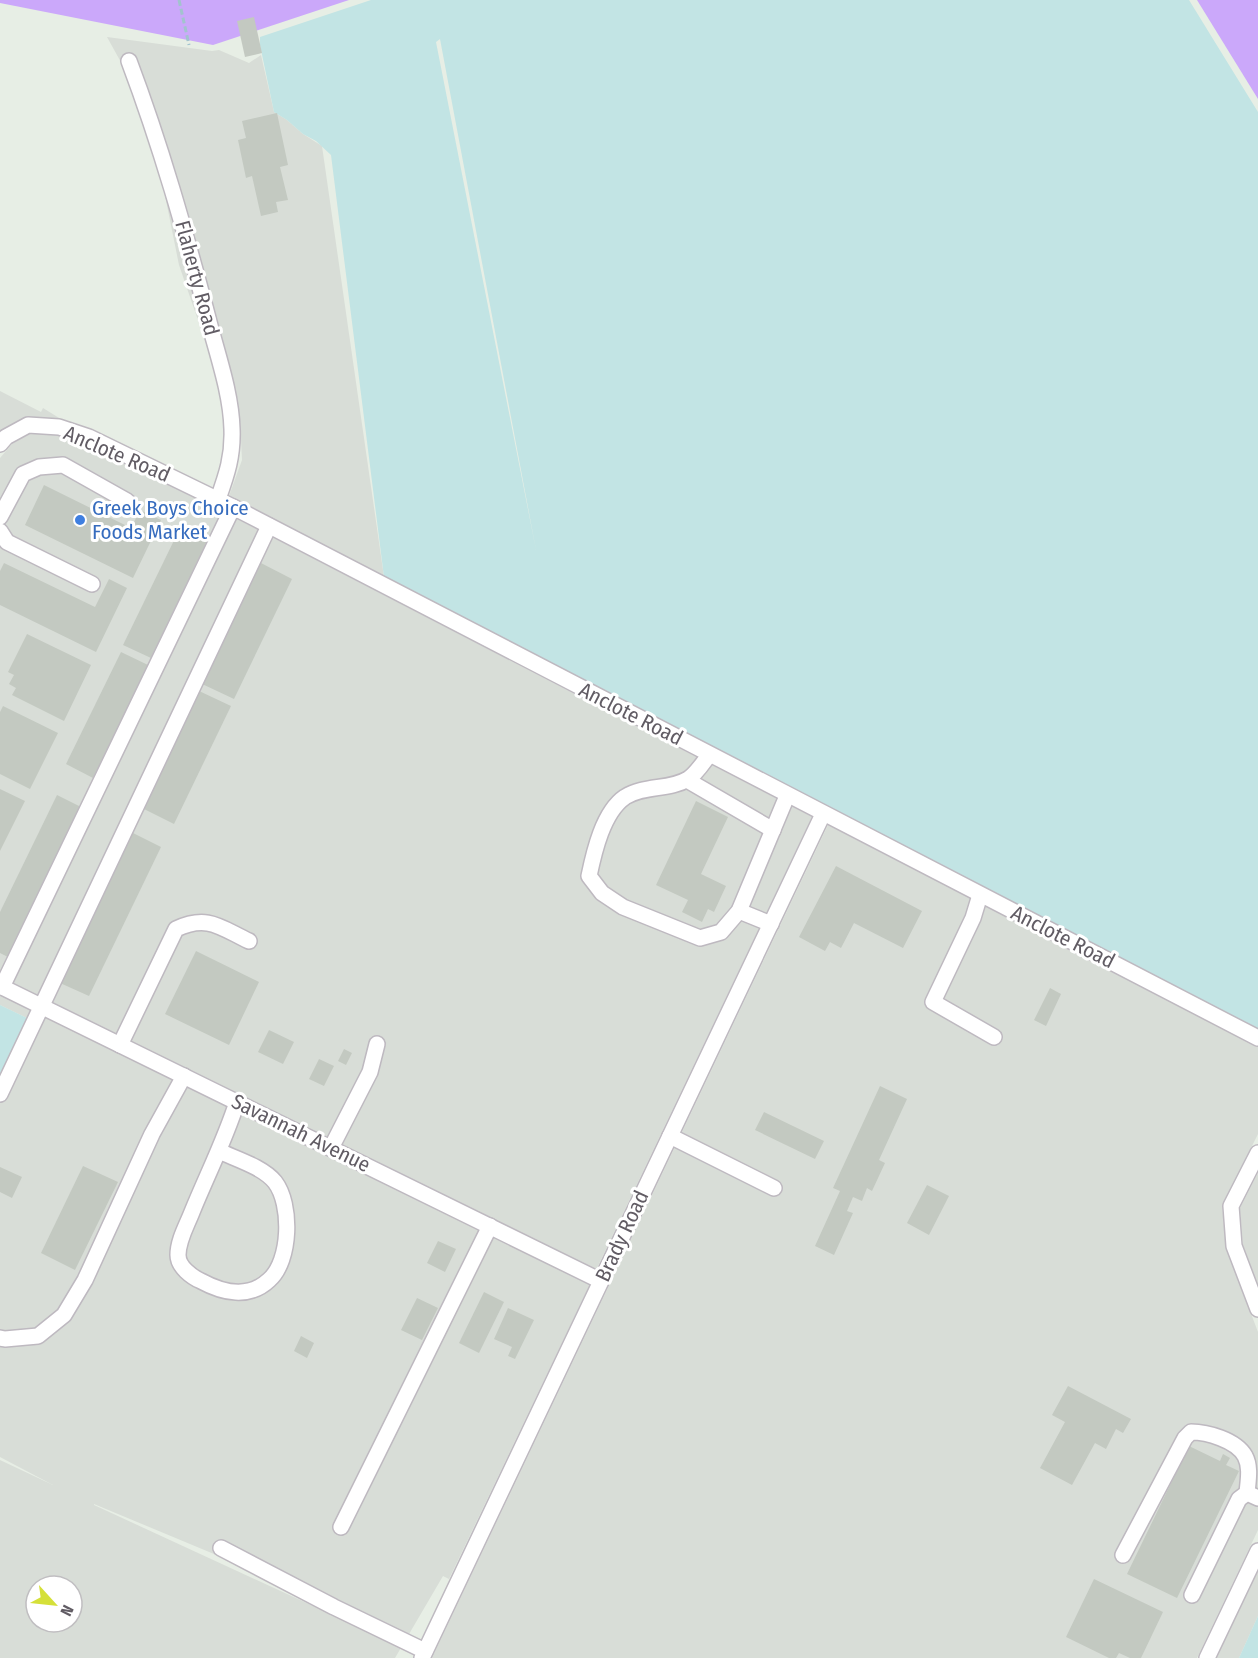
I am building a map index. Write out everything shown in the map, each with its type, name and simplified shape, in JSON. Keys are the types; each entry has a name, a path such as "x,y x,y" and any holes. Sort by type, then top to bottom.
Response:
{"street":[{"name":"Flaherty Road","path":"129,62 148,111 181,215 225,385 232,428 230,465 218,500"},
{"name":"Anclote Road","path":"0,444 6,437 28,425 59,428 89,437 233,507 1258,1038"},
{"path":"0,517 23,474 39,466 63,465 127,501"},
{"path":"1,986 233,507"},
{"path":"0,1094 269,526"},
{"path":"0,531 7,542 92,584"},
{"path":"709,755 687,780 625,797 611,812 597,843 589,876 602,893 623,907 700,938 721,932 739,911 787,796"},
{"path":"687,780 773,830"},
{"name":"Brady Road","path":"423,1654 823,814"},
{"path":"980,895 973,918 933,1002 994,1037"},
{"path":"739,911 771,924"},
{"path":"120,1045 176,928 191,922 207,921 249,942"},
{"name":"Savannah Avenue","path":"1,986 601,1281"},
{"path":"331,1148 370,1072 377,1044"},
{"path":"0,1338 38,1336 64,1315 85,1280 152,1134 184,1076"},
{"path":"219,1151 266,1173 279,1189 287,1209 286,1240 280,1262 270,1280 247,1292 229,1293 192,1277 182,1266 178,1257 181,1239 219,1151 237,1102"},
{"path":"670,1136 774,1188"},
{"path":"1258,1154 1231,1206 1234,1246 1258,1309"},
{"path":"341,1527 490,1226"},
{"path":"1123,1555 1185,1438 1191,1432 1206,1432 1225,1440 1244,1455 1252,1496 1239,1499 1192,1594"},
{"path":"220,1548 423,1654"},
{"path":"1207,1658 1258,1551"}],"path":[{"path":"179,0 189,45"}],"shaded area":[{"path":"0,0 349,0 213,45 0,3"},
{"path":"371,0 1189,0 1258,112 1258,1029 384,577 331,155 316,141 274,112 260,37","holes":["440,39 536,550 436,42"]},
{"path":"1197,0 1258,0 1258,99"},
{"path":"107,37 212,51 219,50 249,63 261,55 274,112 322,146 384,577 229,496 242,460 240,421 230,413 179,265 148,111"},
{"path":"0,391 41,412 43,408 64,421 28,417 0,431"},
{"path":"31,433 58,435 87,444 214,507 812,817 596,1270 0,977 0,458 12,444"},
{"path":"828,825 1258,1046 1258,1134 1222,1206 1226,1248 1258,1332 1258,1530 1197,1658 432,1658"},
{"path":"0,995 590,1284 449,1579 443,1576 395,1658 0,1658 0,1460 53,1485 0,1457 0,1074 29,1019 0,1005","holes":["94,1504 281,1582 387,1640"]},
{"path":"0,1005 29,1019 0,1074"},
{"path":"1258,1173 1258,1286 1243,1245 1240,1208"},
{"path":"1258,1571 1258,1616 1239,1658 1216,1658"},
{"path":"1258,1616 1258,1658 1239,1658"}],"building":[{"path":"254,17 262,53 245,57 237,21"},
{"path":"277,113 288,165 280,167 288,200 276,202 278,212 261,216 252,176 246,178 238,140 246,138 242,121"},
{"path":"44,485 131,528 140,510 161,520 133,578 25,525"},
{"path":"182,524 209,537 151,658 123,645"},
{"path":"259,562 292,579 234,699 200,683"},
{"path":"4,563 95,607 109,579 127,588 96,652 0,605 0,571"},
{"path":"27,634 91,665 64,721 12,695 16,688 9,684 14,675 8,672"},
{"path":"121,652 148,665 93,778 66,764"},
{"path":"197,690 231,706 174,824 140,807"},
{"path":"3,706 58,733 30,789 0,774 0,712"},
{"path":"0,789 25,801 0,851"},
{"path":"57,795 83,808 10,958 0,953 0,912"},
{"path":"696,801 728,817 701,874 726,886 714,912 708,909 702,922 682,912 688,900 656,885"},
{"path":"133,833 161,847 89,996 60,983"},
{"path":"836,866 922,911 903,948 854,923 841,948 830,942 825,951 799,937"},
{"path":"196,951 259,982 229,1045 165,1014"},
{"path":"1050,988 1061,994 1046,1026 1034,1020"},
{"path":"269,1030 294,1042 283,1064 258,1052"},
{"path":"344,1049 352,1053 346,1065 338,1061"},
{"path":"319,1059 334,1066 324,1086 309,1079"},
{"path":"880,1086 907,1099 879,1160 885,1163 872,1191 867,1188 862,1201 853,1197 847,1211 853,1213 834,1255 815,1246 840,1191 833,1188"},
{"path":"764,1112 824,1141 815,1159 755,1130"},
{"path":"83,1166 118,1182 75,1270 41,1253"},
{"path":"0,1167 22,1177 12,1198 0,1192"},
{"path":"927,1185 949,1196 929,1235 907,1223"},
{"path":"438,1241 456,1249 445,1272 427,1263"},
{"path":"484,1292 504,1302 479,1353 459,1343"},
{"path":"417,1298 438,1308 422,1340 401,1330"},
{"path":"508,1308 534,1320 515,1359 508,1356 512,1347 494,1339"},
{"path":"301,1336 314,1343 307,1358 294,1351"},
{"path":"1068,1386 1131,1419 1123,1433 1116,1429 1106,1449 1095,1443 1072,1485 1040,1468 1065,1422 1052,1415"},
{"path":"1189,1446 1220,1461 1223,1454 1230,1458 1226,1465 1239,1471 1177,1598 1127,1574"},
{"path":"1094,1579 1163,1612 1141,1658 1130,1658 1119,1653 1116,1658 1109,1658 1066,1637"}],"place":[{"name":"Greek Boys Choice Foods Market","path":"80,520"}]}
